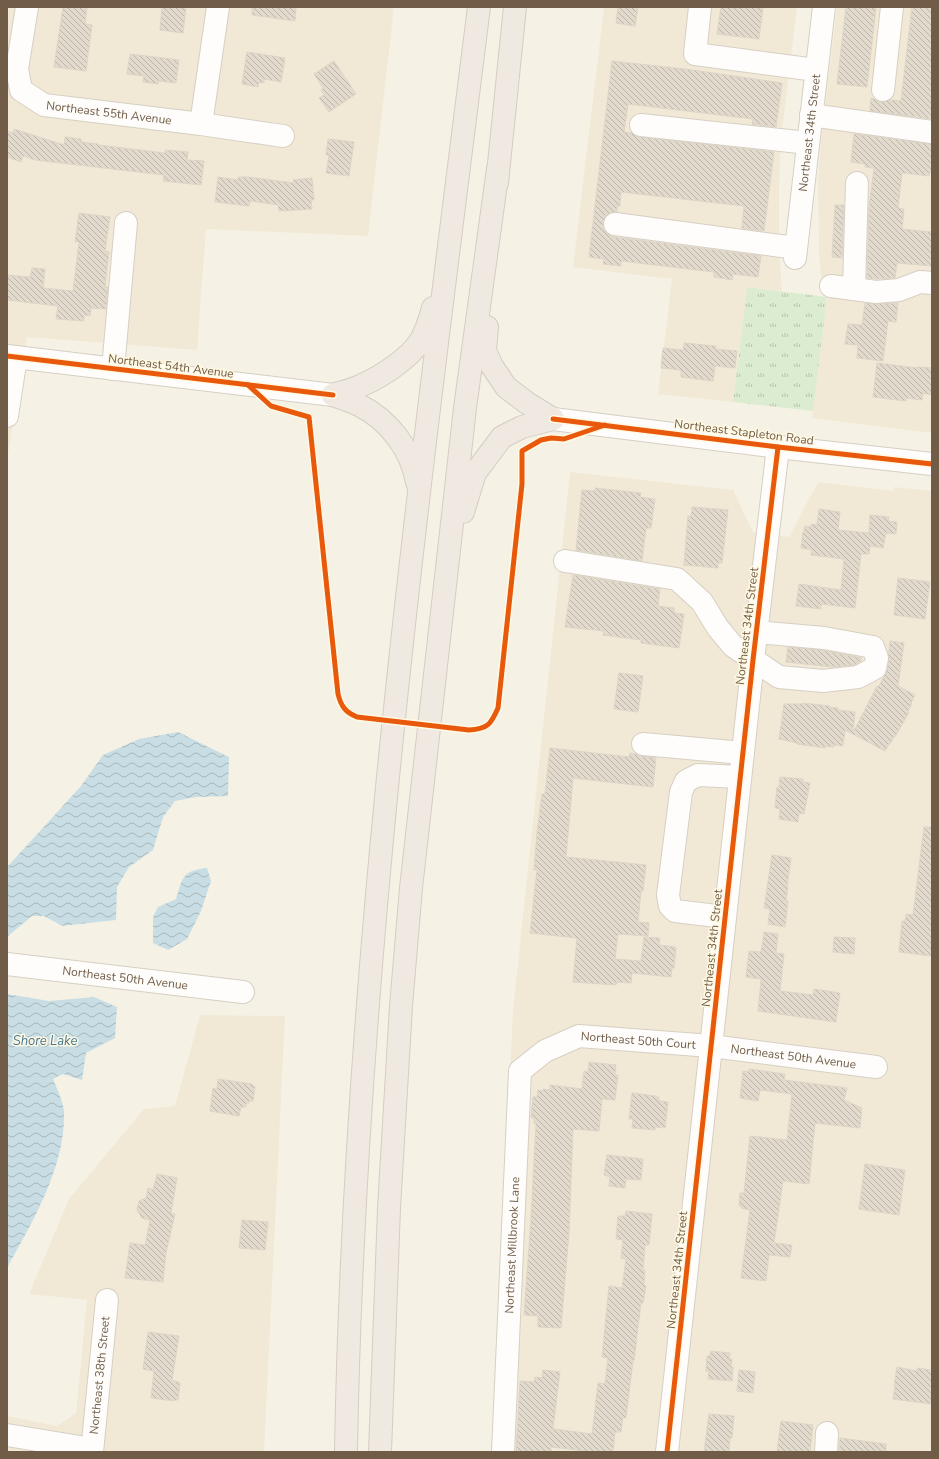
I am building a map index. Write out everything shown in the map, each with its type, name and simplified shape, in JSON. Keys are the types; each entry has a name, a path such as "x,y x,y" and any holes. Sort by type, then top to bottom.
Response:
{"highway":[{"path":"346,1452 354,1218 366,1027 384,809 419,493 479,7"},
{"path":"515,7 498,169 485,351 492,366 506,387 527,403 553,419"},
{"path":"380,1452 389,1208 400,1006 410,888 464,408 498,169"},
{"path":"333,395 362,386 384,374 404,358 421,340 431,316 459,172"},
{"path":"333,395 358,404 375,414 389,427 404,446 414,469 419,493"},
{"path":"435,669 465,503 475,473 502,437 522,427 553,419"}],"street":[{"name":"Northeast 55th Avenue","path":"27,7 17,69 22,90 44,105 201,124 283,136"},
{"path":"201,124 218,7"},
{"path":"700,7 695,54 816,70"},
{"name":"Northeast 34th Street","path":"615,224 795,253 824,7"},
{"path":"883,90 892,7"},
{"path":"811,116 932,132"},
{"path":"641,125 808,143"},
{"path":"854,289 857,183"},
{"path":"113,369 126,223"},
{"path":"830,286 876,292 899,290 920,282 932,283"},
{"path":"7,416 11,357"},
{"name":"Northeast 54th Avenue","path":"11,357 333,395"},
{"name":"Northeast Stapleton Road","path":"553,419 778,447 932,464"},
{"name":"Northeast 34th Street","path":"667,1452 756,632 778,447"},
{"path":"565,562 677,579 702,602 718,628 733,646 779,677 823,681 858,678 874,668 877,658 873,647 824,638 756,632"},
{"path":"643,744 743,753"},
{"path":"725,918 675,911 670,906 668,895 681,792 686,781 698,775 740,777"},
{"name":"Northeast 50th Avenue","path":"7,964 243,992"},
{"name":"Northeast 50th Court","path":"545,1051 579,1036 711,1046"},
{"name":"Northeast 50th Avenue","path":"711,1046 876,1067"},
{"name":"Northeast Millbrook Lane","path":"503,1452 520,1071 545,1051"},
{"name":"Northeast 38th Street","path":"92,1451 107,1300"},
{"path":"7,1435 92,1451"}],"shaded area":[{"path":"7,7 394,7 368,236 206,229 197,350 27,337 7,460"},
{"path":"604,7 797,7 781,140 779,250 782,291 747,287 733,402 658,394 672,279 573,267"},
{"path":"837,7 932,7 932,433 812,418 827,297 823,296 819,255 818,179 821,140"},
{"path":"570,472 733,490 753,532 789,537 818,482 894,491 894,487 932,491 932,1452 494,1452 496,1361 513,1010"},
{"path":"200,1015 285,1016 264,1452 7,1452 7,1416 57,1426 76,1413 87,1300 29,1294 69,1199 144,1109 175,1106"}],"green space":[{"path":"747,287 827,297 813,411 733,402"}],"water":[{"path":"178,732 229,757 228,796 197,797 175,801 163,817 153,850 129,867 117,887 116,920 62,926 44,916 32,916 7,937 8,866 81,786 103,755 139,739"},
{"path":"207,868 211,881 201,911 187,939 168,950 153,943 153,917 158,907 176,899 182,880 188,873"},
{"name":"Shore Lake","path":"7,994 49,1001 94,997 117,1007 115,1038 86,1053 82,1080 63,1074 53,1079 64,1111 60,1152 54,1172 37,1212 7,1268"}],"building":[{"path":"63,7 87,7 85,24 92,25 86,71 54,67"},
{"path":"162,7 186,7 183,33 160,30"},
{"path":"252,7 296,7 295,21 252,15"},
{"path":"618,7 638,7 635,26 616,23"},
{"path":"721,7 763,7 759,39 717,34"},
{"path":"846,7 876,7 867,87 837,84"},
{"path":"912,7 932,7 932,119 870,111 871,98 881,102 890,100 901,101"},
{"path":"247,52 285,58 281,82 264,79 264,83 259,82 258,87 242,84"},
{"path":"130,54 179,60 176,83 158,81 158,84 143,82 144,76 127,74"},
{"path":"334,61 356,94 329,112 319,98 324,95 321,90 323,88 314,74"},
{"path":"612,61 693,70 782,83 776,127 752,124 753,119 628,104 624,132 632,133 640,137 774,152 764,231 742,228 744,206 621,192 620,206 617,206 617,212 611,212 605,216 603,223 607,234 614,237 761,256 758,277 733,274 732,280 714,277 714,272 621,261 621,266 603,264 604,259 589,257"},
{"path":"14,129 64,145 65,137 81,139 81,142 98,145 165,153 165,150 188,152 187,160 204,161 201,185 163,181 164,175 35,160 23,156 21,162 7,157 7,131 13,133"},
{"path":"854,134 932,144 932,173 930,172 929,176 902,173 898,208 904,209 902,229 932,232 932,266 897,263 895,278 867,278 869,207 874,168 865,167 865,164 851,162"},
{"path":"328,139 354,142 349,176 326,173 329,155 326,155"},
{"path":"218,177 238,180 238,177 248,177 294,183 293,180 312,178 314,200 311,200 312,209 279,211 278,205 250,201 249,206 215,202"},
{"path":"835,205 844,205 842,258 832,257"},
{"path":"79,213 110,217 105,251 109,252 105,287 108,287 106,309 91,308 90,316 84,315 84,321 56,319 58,306 7,300 7,275 30,277 32,268 45,269 43,288 73,291 79,242 75,242"},
{"path":"865,303 898,303 896,322 888,321 883,361 857,358 858,345 845,344 848,324 862,325"},
{"path":"684,343 716,346 715,349 737,351 735,368 715,366 713,381 681,377 681,370 661,368 663,348 683,350"},
{"path":"877,363 918,368 932,368 932,395 923,393 922,400 906,398 906,401 873,397"},
{"path":"595,488 641,493 640,497 655,499 651,528 646,528 642,561 576,550 582,490 595,491"},
{"path":"692,507 728,510 722,563 718,563 718,568 684,565 688,516 691,516"},
{"path":"819,509 840,512 838,530 869,533 870,515 889,517 888,521 897,522 896,534 886,533 883,548 870,546 869,554 861,554 855,608 821,604 821,609 796,606 799,584 841,590 844,559 811,555 812,550 801,548 805,526 811,527 811,524 817,525"},
{"path":"573,575 660,589 658,606 674,608 674,613 684,614 679,648 641,643 641,640 603,635 604,631 565,627"},
{"path":"898,578 930,582 925,619 894,615"},
{"path":"890,641 904,643 898,686 915,695 908,711 909,712 885,751 845,730 843,746 825,746 825,748 797,744 779,739 784,704 802,703 830,706 829,707 838,708 838,710 855,712 853,733 877,686 879,686 887,671"},
{"path":"788,647 822,650 861,658 861,661 854,665 832,667 786,662"},
{"path":"619,673 643,676 638,712 614,709"},
{"path":"550,748 629,757 630,753 656,758 653,787 573,778 566,857 646,865 643,891 641,891 638,922 649,923 648,936 618,934 615,959 641,961 644,937 660,938 659,945 676,947 674,968 672,968 671,977 632,973 631,983 617,982 616,985 573,982 577,938 530,933 537,870 534,870 537,833 542,794 545,794"},
{"path":"780,777 803,779 803,782 810,783 804,814 799,813 798,822 779,819 780,809 775,808 777,787 779,787"},
{"path":"924,827 932,827 932,956 899,952 902,921 905,921 906,914 913,915"},
{"path":"772,855 791,858 787,887 786,901 788,901 785,927 768,924 770,909 764,908"},
{"path":"764,932 778,934 776,953 784,954 780,991 813,995 814,989 840,993 836,1022 758,1011 761,979 746,977 749,951 761,952"},
{"path":"834,937 855,938 854,954 833,952"},
{"path":"589,1062 616,1065 615,1075 618,1075 615,1100 602,1099 599,1131 573,1129 569,1233 561,1328 538,1327 538,1316 524,1315 536,1123 534,1123 534,1118 531,1118 533,1097 537,1097 538,1090 550,1090 550,1085 582,1089 584,1071 588,1072"},
{"path":"749,1069 785,1074 784,1080 847,1088 844,1100 862,1108 860,1128 815,1123 809,1184 783,1181 774,1243 792,1245 790,1257 769,1255 766,1281 741,1278 750,1210 739,1206 740,1193 744,1193 750,1136 787,1140 792,1094 760,1090 758,1101 740,1098 743,1071 749,1072"},
{"path":"218,1079 252,1084 255,1087 253,1101 246,1103 246,1107 241,1107 239,1116 210,1111 213,1088 217,1089"},
{"path":"632,1093 656,1096 659,1097 659,1101 668,1102 665,1128 655,1127 655,1130 632,1128 633,1119 629,1119"},
{"path":"607,1155 643,1159 641,1180 626,1179 625,1188 609,1186 610,1177 604,1175"},
{"path":"865,1164 905,1170 899,1215 859,1209"},
{"path":"157,1174 177,1178 171,1213 175,1214 166,1253 163,1282 125,1278 130,1243 145,1245 150,1220 142,1218 137,1210 139,1201 146,1198 148,1188 153,1190"},
{"path":"626,1211 652,1214 649,1245 645,1245 643,1270 645,1270 644,1285 646,1286 643,1303 641,1303 626,1418 623,1417 621,1432 615,1432 613,1452 584,1452 585,1451 551,1447 551,1452 516,1452 520,1381 534,1382 535,1377 542,1378 543,1370 560,1372 553,1429 592,1434 598,1383 605,1384 608,1358 602,1357 609,1286 622,1288 626,1259 621,1258 623,1240 616,1239 618,1216 625,1216"},
{"path":"242,1220 268,1222 265,1250 239,1248"},
{"path":"148,1332 179,1336 172,1380 180,1383 178,1400 174,1401 151,1398 154,1371 143,1369"},
{"path":"711,1351 730,1353 729,1359 732,1359 731,1367 733,1367 732,1381 708,1379 709,1372 706,1371 707,1356 710,1356"},
{"path":"897,1367 917,1371 917,1368 932,1370 931,1404 893,1399"},
{"path":"739,1370 755,1372 753,1393 737,1391"},
{"path":"709,1414 734,1416 729,1452 704,1452"},
{"path":"781,1421 813,1425 810,1452 777,1452"},
{"path":"840,1438 886,1444 886,1452 839,1452"}],"cycle path":[{"path":"7,356 333,395"},
{"path":"248,385 271,406 309,417 338,694 342,705 349,713 357,717 469,730 488,725 498,708 522,484 522,451 541,440 551,438 564,439 605,425"},
{"path":"553,419 778,447 932,464"},
{"path":"667,1452 753,660 778,447"}]}
